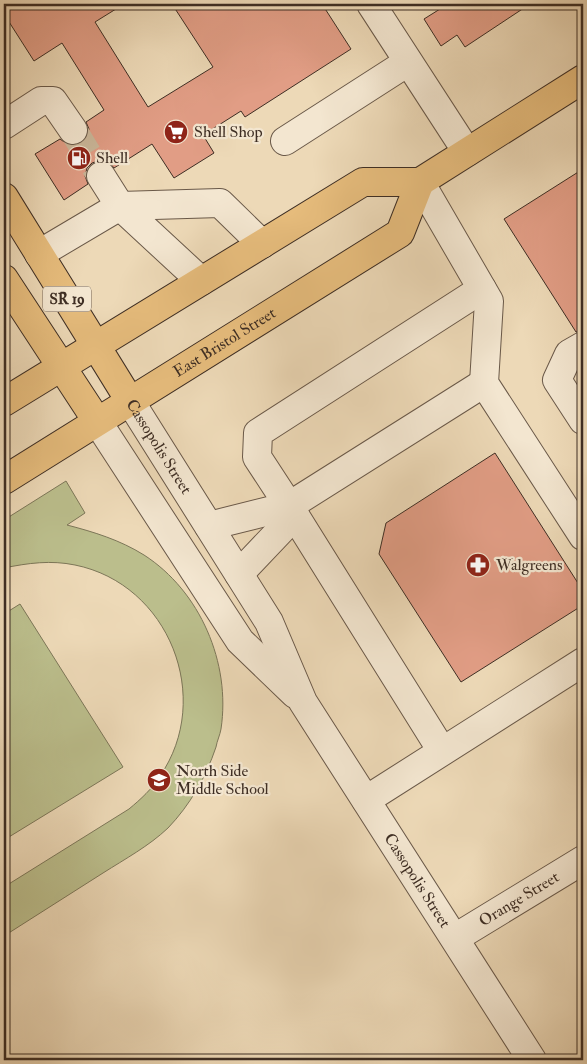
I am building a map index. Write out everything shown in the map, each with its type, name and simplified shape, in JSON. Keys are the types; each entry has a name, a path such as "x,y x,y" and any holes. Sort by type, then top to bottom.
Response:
{"main road":[{"path":"4,402 363,182 420,182 583,79"},
{"name":"East Bristol Street","path":"4,480 400,233 420,182"},
{"name":"Cassopolis Street","path":"4,197 130,401"},
{"name":"Cassopolis Street","path":"4,279 97,421"}],"street":[{"path":"371,4 467,152"},
{"path":"285,141 408,62"},
{"path":"4,125 41,101 53,101 73,130"},
{"path":"101,176 120,206 201,281"},
{"path":"420,182 489,301 484,383 583,536"},
{"path":"39,254 120,206 220,202 262,244"},
{"path":"442,751 257,457 258,433 482,290"},
{"path":"583,346 569,354 557,380 583,420"},
{"path":"239,574 292,511 484,383"},
{"name":"Cassopolis Street","path":"130,401 269,622 303,702 532,1060"},
{"name":"Cassopolis Street","path":"97,421 240,641 303,702"},
{"path":"209,526 292,511"},
{"path":"366,800 583,662"},
{"name":"Orange Street","path":"454,938 583,860"}],"green space":[{"path":"66,481 85,513 67,525 107,537 144,555 164,570 196,608 216,654 223,704 221,729 212,758 202,780 183,810 168,828 137,852 4,936 4,887 129,809 142,798 160,776 176,745 183,713 182,680 173,648 157,620 136,595 108,576 75,565 39,563 4,568 4,520"},
{"path":"20,604 123,767 4,840 4,614"}],"building":[{"path":"4,4 124,4 95,22 148,107 213,67 172,4 322,4 351,49 245,117 241,111 203,135 214,153 174,178 152,144 114,168 109,162 101,160 92,163 87,168 85,176 88,184 64,200 35,154 60,139 67,144 75,145 81,143 87,136 89,129 86,122 104,110 62,43 34,61 4,14"},
{"path":"448,4 530,4 465,47 457,35 441,46 424,19"},
{"path":"583,169 583,330 576,332 504,219"},
{"name":"Walgreens","path":"495,453 583,591 583,605 461,682 379,554 386,523"}],"tunnel":[{"path":"73,130 101,176"}],"place":[{"name":"Shell Shop","path":"176,132"},
{"name":"Shell","path":"79,158"},
{"name":"Walgreens","path":"478,565"},
{"name":"North Side Middle School","path":"159,780"}]}
